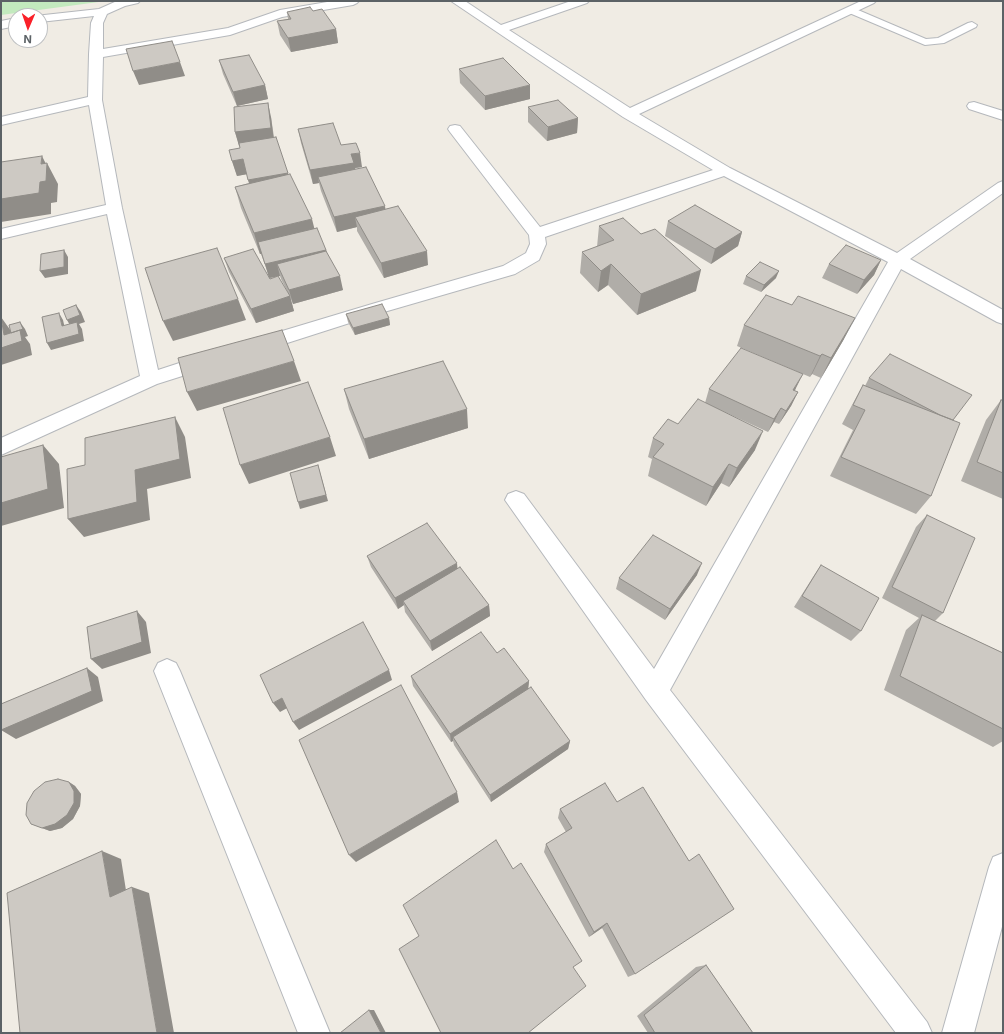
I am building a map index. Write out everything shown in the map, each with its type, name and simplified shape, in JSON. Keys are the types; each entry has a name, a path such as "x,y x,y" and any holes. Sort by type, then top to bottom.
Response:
{"street":[{"path":"48,17 102,12 122,3 134,1"},
{"path":"95,54 230,31 280,14 353,1"},
{"path":"457,1 628,114 725,171 898,260 1003,318"},
{"path":"500,29 583,1"},
{"path":"628,114 870,1"},
{"path":"102,12 97,23 95,100 114,208 150,378"},
{"path":"1,121 95,100"},
{"path":"974,106 1003,116"},
{"path":"1,447 150,378 378,308 510,270 533,256 538,244 537,234 455,130"},
{"path":"537,234 725,171"},
{"path":"655,691 898,260 1003,186"},
{"path":"1,234 114,208"},
{"path":"516,500 655,691 916,1033"},
{"path":"167,671 314,1033"},
{"path":"958,1033 1003,867"}],"lane":[{"path":"851,10 926,42 940,41 972,25"}],"green space":[{"path":"1,1 106,1 48,9 8,8 8,14 1,15"}],"building":[{"path":"310,7 313,11 322,9 336,29 288,38 277,21 291,19 287,12"},
{"path":"172,41 180,62 133,71 126,49"},
{"path":"249,55 265,85 233,92 219,60"},
{"path":"503,58 530,85 485,96 459,69"},
{"path":"558,100 578,118 548,127 528,107"},
{"path":"268,103 271,128 235,132 234,107"},
{"path":"333,123 341,145 356,143 360,153 351,154 354,163 310,170 298,129"},
{"path":"276,137 288,173 248,180 243,159 232,161 229,150 240,148 239,143"},
{"path":"42,156 41,164 47,163 46,181 40,182 39,193 1,199 1,162"},
{"path":"366,167 385,206 334,217 318,177"},
{"path":"290,174 312,219 254,233 235,187"},
{"path":"695,205 742,232 715,249 668,221"},
{"path":"398,206 427,251 381,263 355,217"},
{"path":"623,218 641,234 655,229 701,270 641,294 611,264 601,271 582,252 614,240 599,226"},
{"path":"317,228 326,250 265,264 258,242"},
{"path":"846,245 881,260 864,280 829,264"},
{"path":"217,248 238,299 163,321 145,268"},
{"path":"253,249 270,279 278,276 290,296 251,309 224,258"},
{"path":"64,250 64,267 40,271 41,254"},
{"path":"326,251 340,276 289,290 277,264"},
{"path":"760,262 779,271 764,285 746,276"},
{"path":"766,295 792,305 798,296 855,318 831,358 822,354 820,356 744,325"},
{"path":"382,304 389,318 353,328 346,314"},
{"path":"76,305 80,315 67,320 63,310"},
{"path":"59,313 62,326 77,322 79,334 47,343 42,317"},
{"path":"1,317 4,335 20,330 22,341 1,348"},
{"path":"20,322 23,329 11,333 9,325"},
{"path":"282,330 294,361 187,392 178,358"},
{"path":"741,348 803,374 793,390 798,392 786,411 781,408 774,419 709,389"},
{"path":"890,354 972,395 953,420 940,415 869,378"},
{"path":"443,361 467,409 364,439 344,389"},
{"path":"308,382 330,437 240,465 223,408"},
{"path":"863,385 960,423 931,496 841,457 865,410 853,405"},
{"path":"698,399 763,431 737,468 729,464 713,487 653,457 664,444 653,438 668,419 678,424"},
{"path":"1001,400 1003,400 1003,473 977,462"},
{"path":"175,417 180,459 135,470 137,502 68,519 67,469 85,465 85,438"},
{"path":"43,445 48,489 1,503 1,457"},
{"path":"318,465 326,495 298,502 290,473"},
{"path":"927,515 975,538 943,613 892,587"},
{"path":"427,523 457,563 395,598 367,556"},
{"path":"653,535 702,563 670,609 619,578"},
{"path":"821,565 879,598 861,631 802,596"},
{"path":"460,567 489,605 430,641 403,601"},
{"path":"137,611 142,642 91,659 87,627"},
{"path":"922,615 1003,653 1003,729 900,676"},
{"path":"363,622 389,670 293,722 282,698 273,703 260,675"},
{"path":"481,632 497,653 504,648 529,681 450,734 411,676"},
{"path":"87,668 92,691 1,730 1,704"},
{"path":"401,685 457,792 349,855 299,740"},
{"path":"531,687 570,741 490,795 453,737"},
{"path":"58,779 69,782 74,791 74,803 67,815 55,824 42,828 31,824 26,815 27,803 34,791 45,782"},
{"path":"605,783 617,802 643,787 689,861 699,854 734,909 635,974 607,923 594,932 546,844 572,828 560,809"},
{"path":"496,840 513,869 521,863 582,961 573,967 586,986 528,1033 441,1033 399,949 419,936 403,905"},
{"path":"102,851 110,897 132,887 157,1033 20,1033 7,893"},
{"path":"706,965 753,1033 655,1033 644,1015"},
{"path":"369,1010 381,1033 340,1033"}]}
